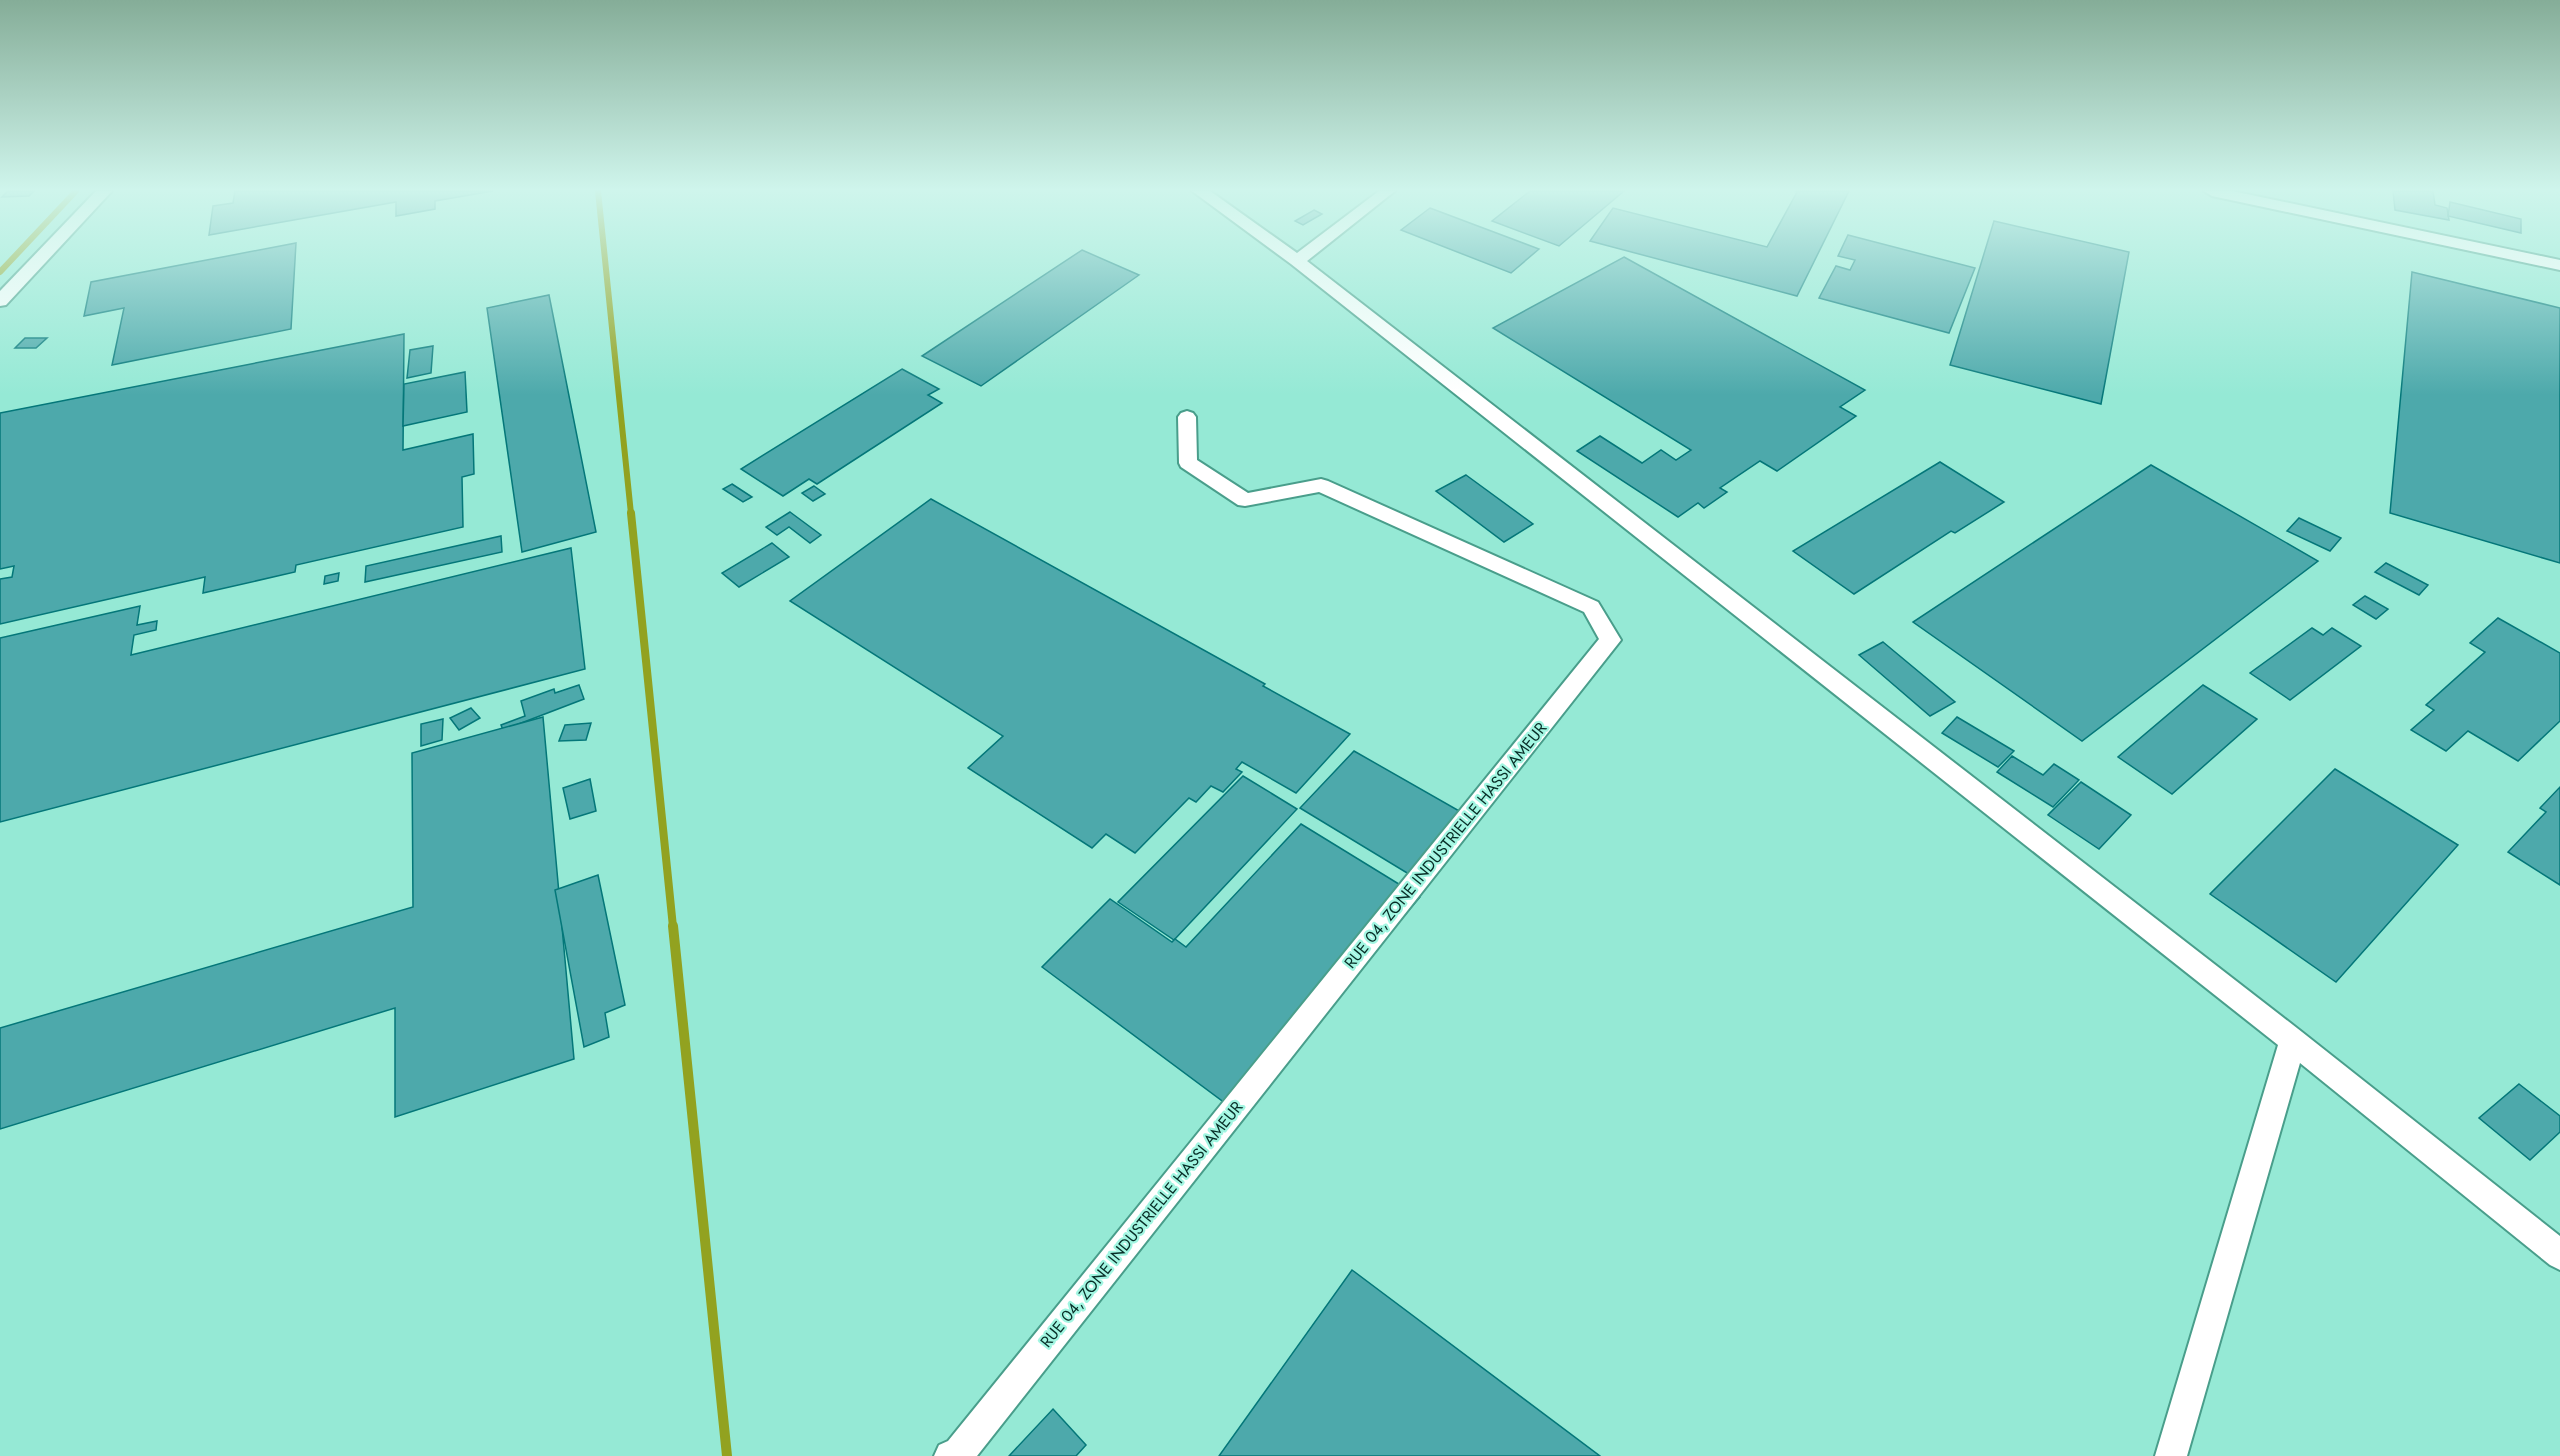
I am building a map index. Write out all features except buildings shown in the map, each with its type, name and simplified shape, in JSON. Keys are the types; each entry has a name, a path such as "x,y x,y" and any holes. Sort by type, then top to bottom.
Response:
{"street":[{"path":"0,301 40,259"},
{"path":"1294,259 2293,1041 2560,1255"},
{"path":"2532,259 2560,265"},
{"name":"RUE 04, ZONE INDUSTRIELLE HASSI AMEUR","path":"950,1456 958,1454 1610,640 1591,607 1321,485 1245,500 1188,463 1187,417"},
{"path":"2171,1456 2293,1041"}],"waterway":[{"path":"0,272 12,259"},
{"path":"605,259 631,514"},
{"path":"631,513 673,927"},
{"path":"673,926 727,1456"}]}
